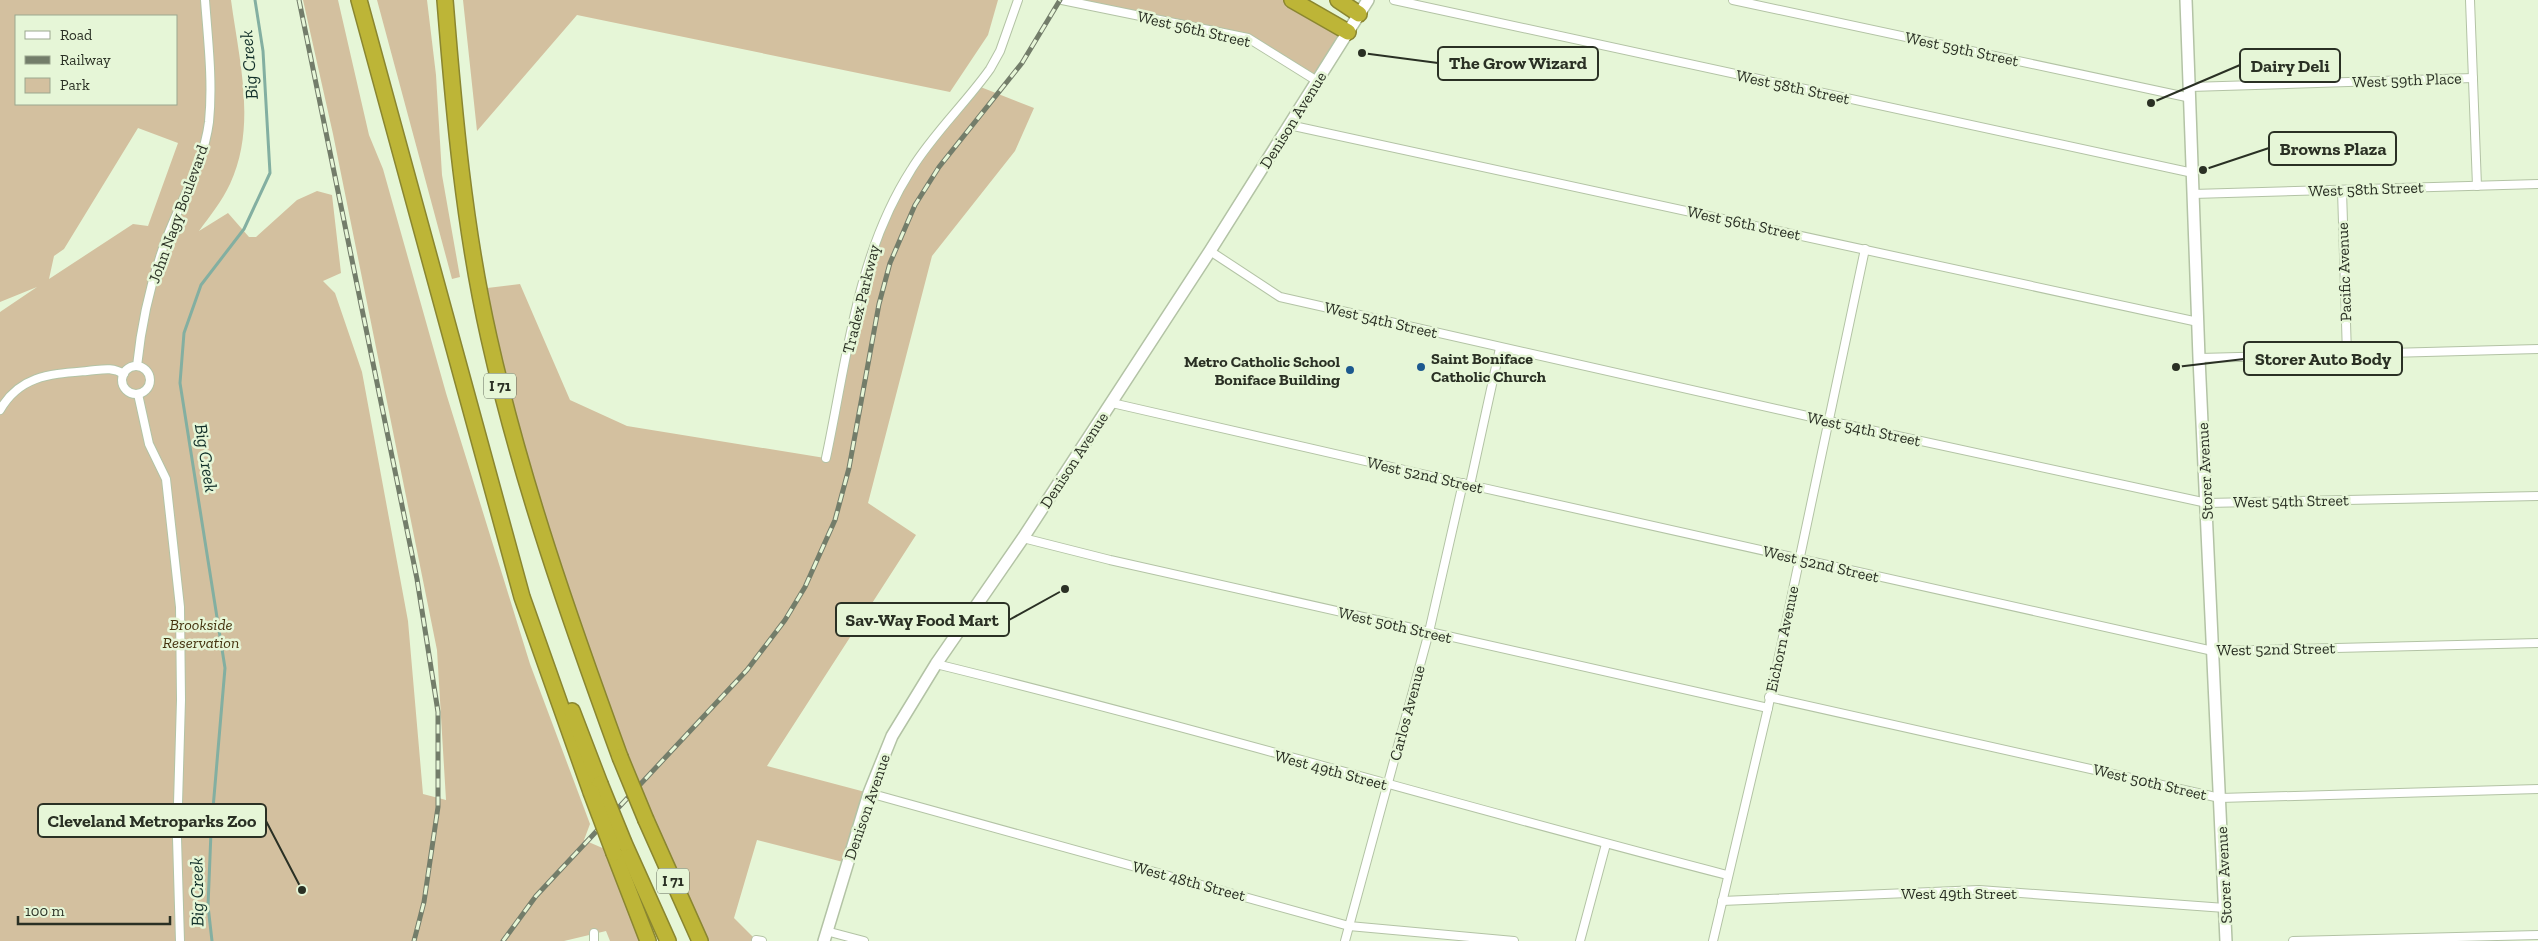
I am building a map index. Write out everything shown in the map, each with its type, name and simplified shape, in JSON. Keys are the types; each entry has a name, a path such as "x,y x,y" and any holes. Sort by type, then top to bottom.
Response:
{"highway":[{"name":"I 71","path":"359,0 528,616 619,848 668,941"},
{"name":"I 71","path":"445,0 459,154 488,337 526,481 579,643 620,757 700,941"},
{"path":"1292,0 1348,32"},
{"path":"1338,0 1359,14"},
{"path":"619,848 648,941"}],"main road":[{"name":"Denison Avenue","path":"825,936 869,793 892,736 936,664 1023,538 1112,403 1368,0"},
{"name":"Storer Avenue","path":"2186,0 2191,93 2199,358 2226,941"}],"street":[{"name":"John Nagy Boulevard","path":"138,366 142,322 162,250 199,163 209,122 210,62 205,0"},
{"name":"Tradex Parkway","path":"826,458 865,273 883,221 911,169 990,69 1000,51 1018,0"},
{"name":"West 56th Street","path":"1062,0 1248,38 1317,81"},
{"name":"West 58th Street","path":"1394,0 2192,173"},
{"name":"West 59th Street","path":"1733,0 2191,93"},
{"path":"2470,0 2477,186"},
{"name":"West 59th Place","path":"2191,93 2473,78"},
{"name":"West 56th Street","path":"1289,126 1865,248 2198,322"},
{"name":"West 58th Street","path":"2193,194 2538,184"},
{"name":"Pacific Avenue","path":"2342,190 2347,355"},
{"name":"Eichorn Avenue","path":"1713,941 1727,875 1768,708 1865,248"},
{"name":"West 54th Street","path":"1210,251 1280,297 1500,348 2207,503 2538,496"},
{"name":"Carlos Avenue","path":"1345,941 1429,632 1500,348"},
{"path":"2199,358 2538,349"},
{"path":"138,366 146,370 150,378 149,386 138,394 130,393 124,387 124,374 129,368 138,366"},
{"path":"0,410 6,399 31,380 55,372 116,369 124,374"},
{"path":"138,394 150,444 166,479 180,607 181,700 177,838 180,941"},
{"name":"West 52nd Street","path":"1112,403 2213,651 2538,643"},
{"name":"West 50th Street","path":"1023,538 1108,560 1768,708"},
{"name":"West 49th Street","path":"936,664 1051,693 1606,844 1727,875"},
{"name":"West 50th Street","path":"1769,697 2220,798 2538,789"},
{"name":"West 48th Street","path":"869,793 1349,926 1514,941"},
{"path":"1580,941 1606,844"},
{"name":"West 49th Street","path":"1722,901 1962,890 2225,908"},
{"path":"825,936 864,941"},
{"path":"2293,941 2538,936"}],"green space":[{"name":"Brookside Reservation","path":"0,0 231,0 244,93 243,139 238,162 230,184 220,202 199,231 228,213 249,237 256,237 297,200 317,191 332,195 341,273 323,281 335,293 362,372 408,621 423,794 446,800 437,650 333,134 303,0 338,0 369,135 383,169 446,393 530,664 590,824 584,840 614,853 648,941 610,941 606,931 564,941 0,941 0,312 37,287 0,302","holes":["138,128 178,143 148,226 133,224 49,279 54,256 64,249"]},
{"path":"377,0 427,0 436,75 442,175 460,277 452,279"},
{"path":"463,0 998,0 988,35 950,92 577,15 477,131"},
{"path":"1062,0 1292,0 1348,32 1317,81 1248,38"},
{"path":"978,86 1034,108 1015,151 932,256 868,503 916,535 767,766 869,793 847,863 757,840 734,918 756,940 762,941 701,941 579,643 479,289 520,284 570,400 627,426 825,458 868,258 911,169"}],"waterway":[{"name":"Big Creek","path":"212,941 208,906 211,832 225,668 180,383 184,333 201,285 244,229 270,173 263,51 255,0"}],"railway":[{"path":"299,0 417,579 438,712 438,807 424,902 414,941"},
{"path":"503,941 536,896 747,670 785,620 805,587 835,520 849,468 879,304 890,263 915,205 939,167 1022,63 1060,0"}],"place":[{"name":"The Grow Wizard","path":"1362,53"},
{"name":"Dairy Deli","path":"2151,103"},
{"name":"Browns Plaza","path":"2203,170"},
{"name":"Saint Boniface Catholic Church","path":"1421,367"},
{"name":"Storer Auto Body","path":"2176,367"},
{"name":"Metro Catholic School Boniface Building","path":"1350,370"},
{"name":"Sav-Way Food Mart","path":"1065,589"},
{"name":"Cleveland Metroparks Zoo","path":"302,890"}]}
